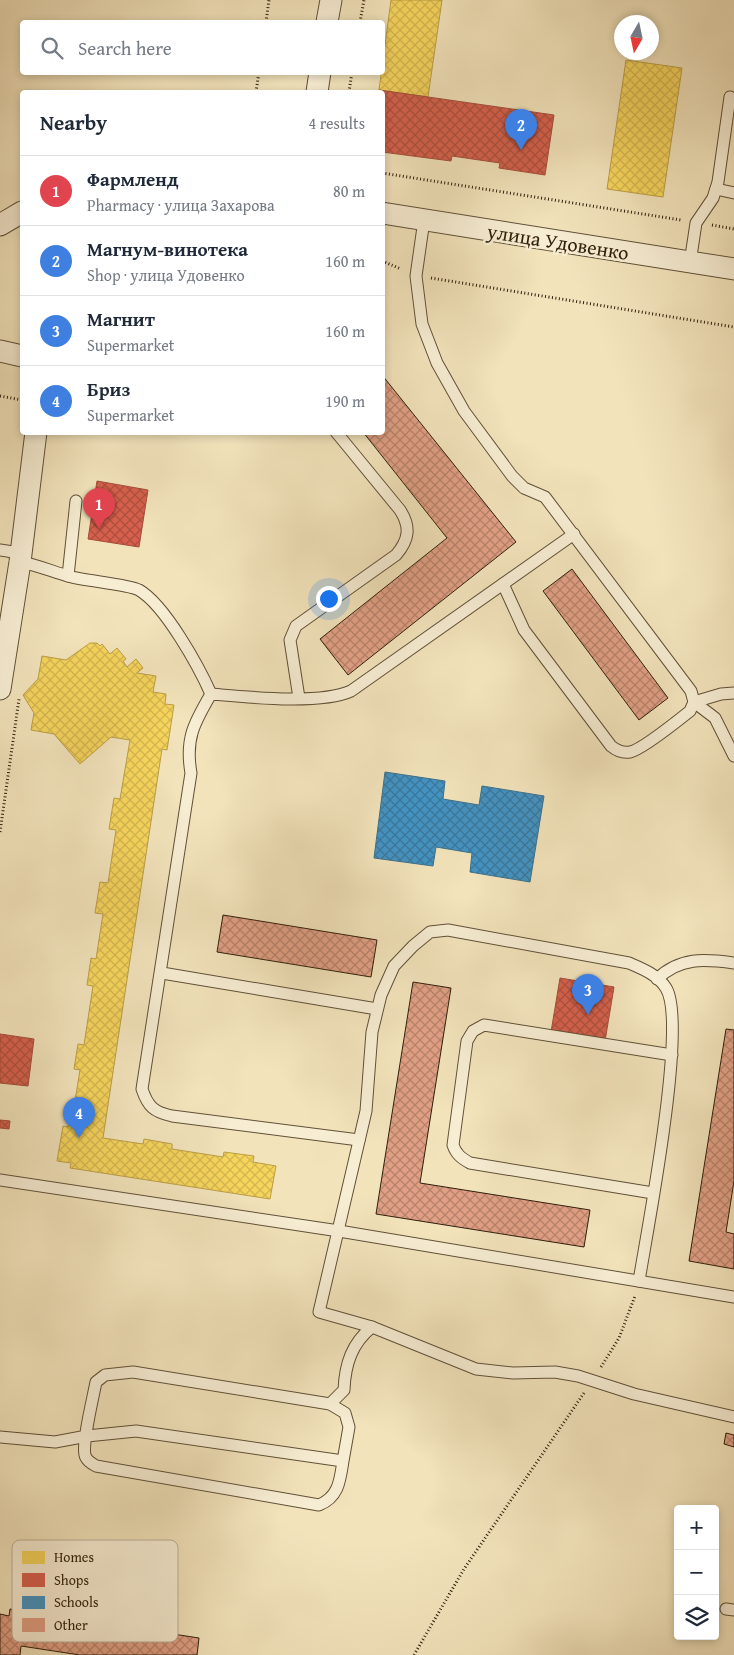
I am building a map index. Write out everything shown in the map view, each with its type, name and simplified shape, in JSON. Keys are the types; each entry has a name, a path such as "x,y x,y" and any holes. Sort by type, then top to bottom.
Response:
{"street":[{"path":"327,20 331,0"},
{"path":"317,90 320,75"},
{"path":"0,225 20,213"},
{"name":"улица Удовенко","path":"385,214 734,269"},
{"path":"0,351 20,356"},
{"path":"0,689 13,555 35,435"}],"lane":[{"path":"690,263 696,223 707,208 716,189 730,96"},
{"path":"716,189 734,193"},
{"path":"424,220 416,276 422,324 437,363 464,411 512,476 524,488 545,497 574,534 691,691 694,702 715,718 734,756"},
{"path":"298,698 290,640 296,626 396,555 404,545 408,532 406,520 400,510 338,435"},
{"path":"68,576 76,501"},
{"path":"211,694 330,698 351,691 574,534"},
{"path":"13,555 68,576 139,590 156,604 173,627 204,678 211,694"},
{"path":"503,584 524,630 616,750 622,752 634,751 686,714 694,702 721,694 734,693"},
{"path":"211,694 196,720 188,748 191,773 162,974 142,1089 152,1109 172,1116 359,1140"},
{"path":"639,1281 672,1055 672,1007 666,988 652,973 629,963 448,930 430,932 400,959 387,980 377,1009 372,1032 366,1112 319,1312 372,1327 476,1369 513,1373 555,1372 593,1381 634,1394 734,1417"},
{"path":"657,979 672,966 698,959 734,963"},
{"path":"162,974 377,1009"},
{"path":"653,1193 470,1163 455,1151 453,1145 459,1098 467,1041 473,1031 484,1025 672,1055"},
{"path":"0,1180 339,1231 734,1297"},
{"path":"330,1404 344,1390 344,1377 353,1346 372,1327"},
{"path":"133,1372 330,1404 345,1413 349,1427 335,1494 328,1502 319,1505 102,1468 90,1463 84,1452 96,1382 105,1375 133,1372"},
{"path":"0,1438 55,1442 87,1436 136,1431 343,1461"}],"path":[{"path":"266,20 269,0"},
{"path":"360,20 364,0"},
{"path":"256,90 258,75"},
{"path":"349,90 352,75"},
{"path":"385,173 734,229"},
{"path":"385,262 416,276 734,327"},
{"path":"0,396 20,400"},
{"path":"414,1655 464,1569 593,1381 619,1338 630,1312 639,1281"}],"building: Homes":[{"path":"391,0 442,0 428,97 379,90 381,75 385,75 385,45"},
{"path":"626,60 682,68 663,197 607,189"},
{"path":"90,643 97,643 100,646 102,644 110,654 117,648 126,659 123,661 127,667 136,659 143,668 137,673 156,676 153,692 166,694 165,704 174,705 167,750 162,749 103,1138 143,1144 144,1139 172,1144 172,1149 223,1157 224,1152 254,1156 253,1162 276,1166 270,1199 70,1168 71,1163 57,1161 63,1126 68,1127 71,1107 74,1107 80,1070 74,1069 78,1044 84,1045 93,986 87,985 91,958 96,959 103,914 95,913 100,882 108,883 116,830 109,829 114,798 120,799 130,740 111,737 80,764 54,734 31,730 34,713 23,695 38,679 42,656 66,660"}],"building: Shops":[{"path":"385,91 554,115 545,175 499,168 500,163 452,156 451,161 385,152"},
{"path":"97,481 148,490 139,547 88,539"},
{"path":"560,978 614,987 605,1041 551,1032"},
{"path":"0,1034 34,1039 28,1086 0,1083"},
{"path":"0,1120 10,1121 9,1129 0,1128"}],"building: Schools":[{"path":"385,772 445,781 443,799 479,805 482,786 544,796 530,882 470,872 472,853 436,847 433,866 374,858"}],"building: Other":[{"path":"385,379 516,542 348,675 320,639 447,538 365,435 385,435"},
{"path":"572,569 668,698 639,720 543,591"},
{"path":"223,915 377,940 371,977 217,952"},
{"path":"413,982 451,988 420,1183 590,1210 584,1247 376,1214"},
{"path":"726,1029 734,1030 734,1181 726,1232 734,1234 734,1269 689,1261"},
{"path":"726,1433 734,1435 734,1447 724,1444"},
{"path":"10,1609 12,1609 12,1642 178,1642 178,1635 199,1638 197,1655 80,1655 21,1646 20,1655 0,1655 0,1614 9,1616"}],"place":[{"name":"Магнум-винотека","path":"521,150"},
{"name":"Фармленд","path":"99,529"},
{"name":"Магнит","path":"588,1015"},
{"name":"Бриз","path":"79,1138"}]}
